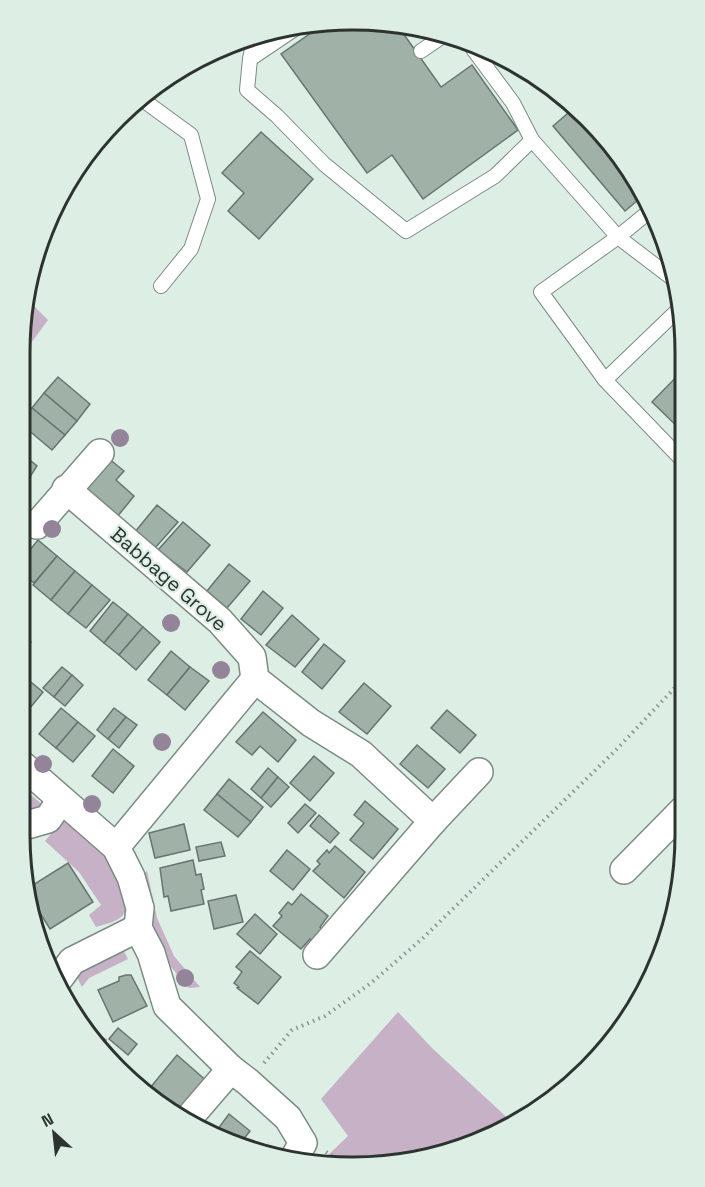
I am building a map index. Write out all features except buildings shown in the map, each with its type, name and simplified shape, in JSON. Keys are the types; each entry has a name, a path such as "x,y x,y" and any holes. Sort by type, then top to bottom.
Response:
{"street":[{"path":"37,525 66,489 100,453"},
{"name":"Babbage Grove","path":"66,489 220,621 252,657 255,679"},
{"path":"116,847 255,679 311,723 361,754 432,821"},
{"path":"30,772 116,847 131,877 140,908 138,928 151,952 167,1006 288,1118 303,1143 298,1152"},
{"path":"316,954 432,821 479,772"},
{"path":"30,824 48,819 61,800"},
{"path":"624,870 675,818"},
{"path":"62,974 72,961 138,928"},
{"path":"193,1115 240,1076"}],"lane":[{"path":"249,59 280,38"},
{"path":"422,51 436,41"},
{"path":"252,46 249,59 248,90 324,164 406,231 495,176 532,140"},
{"path":"478,56 513,103 532,140 618,237 665,273"},
{"path":"148,104 191,135 208,199 191,249 161,286"},
{"path":"644,215 541,292 605,380 675,453"},
{"path":"605,380 672,315"}],"path":[{"path":"240,1076 292,1030 325,1016 371,983 422,939 616,750 675,688"}],"shaded area":[{"path":"34,306 48,320 30,344"},
{"path":"30,794 43,805 30,815"},
{"path":"63,819 106,858 117,877 125,898 125,912 108,924 96,927 89,915 101,905 79,872 45,841"},
{"path":"147,871 157,918 174,956 200,987 189,988 164,959 156,943 138,877"},
{"path":"122,948 128,959 89,978 82,987 77,977 93,961"},
{"path":"398,1012 433,1049 507,1118 456,1140 415,1151 374,1156 328,1156 348,1136 321,1099"}]}
